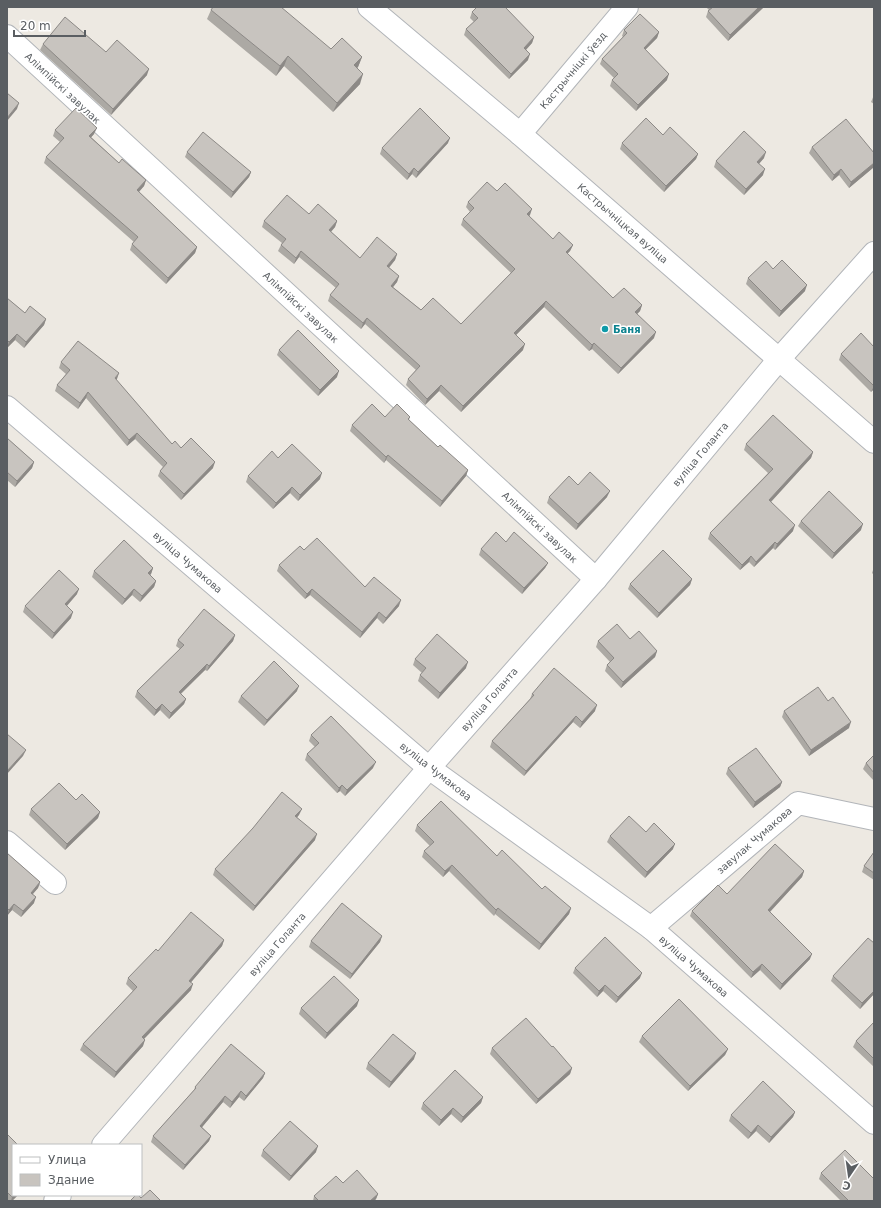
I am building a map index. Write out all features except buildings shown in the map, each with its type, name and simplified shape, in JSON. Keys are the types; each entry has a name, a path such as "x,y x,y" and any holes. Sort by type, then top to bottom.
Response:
{"street":[{"name":"Кастрычніцкая вуліца","path":"369,7 520,134 780,358 874,442"},
{"name":"Кастрычніцкі ўезд","path":"520,134 627,7"},
{"name":"Алімпійскі завулак","path":"7,36 596,579"},
{"name":"вуліца Голанта","path":"104,1144 429,768 596,579 780,358 874,253"},
{"name":"вуліца Чумакова","path":"7,407 429,768 651,928 874,1123"},
{"name":"завулак Чумакова","path":"651,928 798,803 874,819"},
{"path":"7,842 55,883"}],"place":[{"name":"Баня","path":"605,329"}]}
